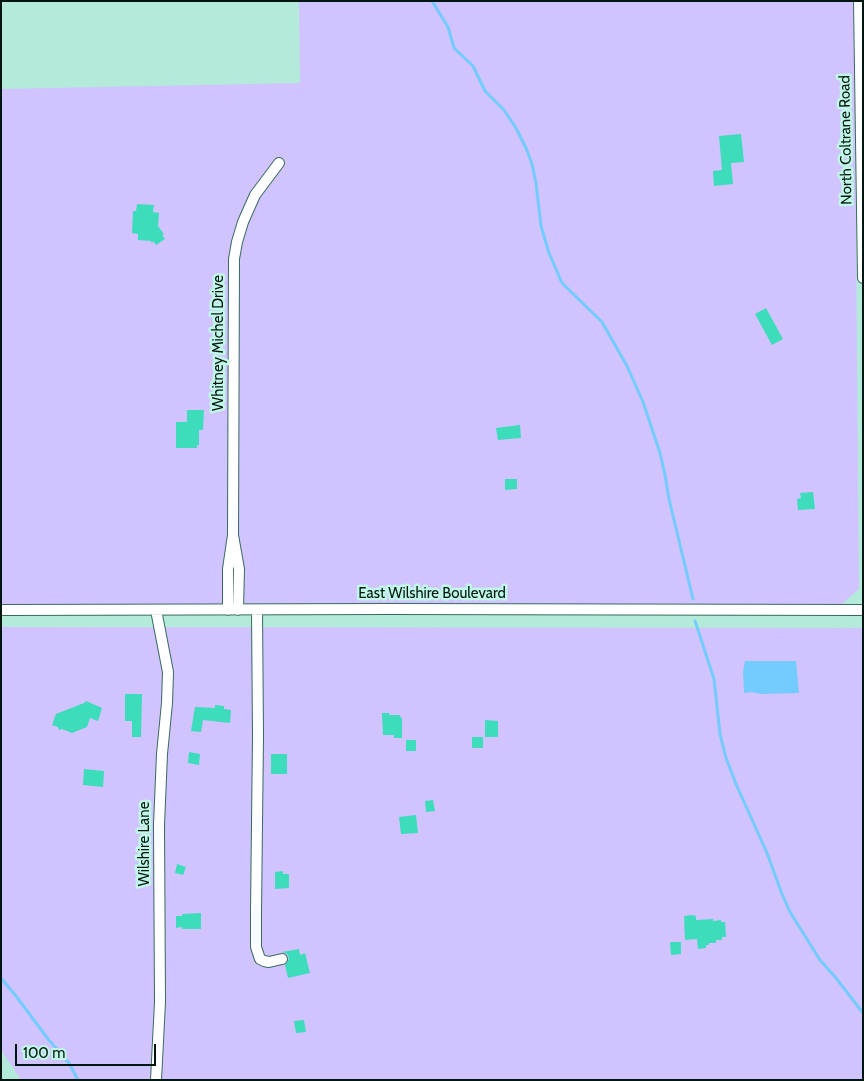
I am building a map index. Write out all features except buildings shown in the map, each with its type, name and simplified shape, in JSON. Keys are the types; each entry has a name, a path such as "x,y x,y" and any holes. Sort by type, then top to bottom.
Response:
{"street":[{"name":"North Coltrane Road","path":"859,1 863,278"},
{"name":"Whitney Michel Drive","path":"233,610 239,569 233,535 234,259 243,222 255,195 278,163"},
{"name":"East Wilshire Boulevard","path":"1,610 863,610"},
{"name":"Wilshire Lane","path":"156,610 168,672 159,825 160,1002 156,1080"},
{"path":"257,610 256,947 260,959 264,961 269,962 282,959"}],"shaded area":[{"path":"299,1 854,1 859,589 842,604 1,605 1,89 300,83"},
{"path":"1,627 863,628 863,1080 21,1080 1,1050"}],"water":[{"path":"745,661 796,661 799,693 744,693 743,672"}],"waterway":[{"path":"432,1 448,27 454,48 473,66 485,91 504,110 526,148 536,183 541,226 549,253 562,283 602,322 627,366 643,402 660,453 693,599"},
{"path":"695,621 714,679 720,734 726,758 767,853 782,894 790,912 820,960 863,1013"},
{"path":"1,978 69,1063 78,1080"}]}
